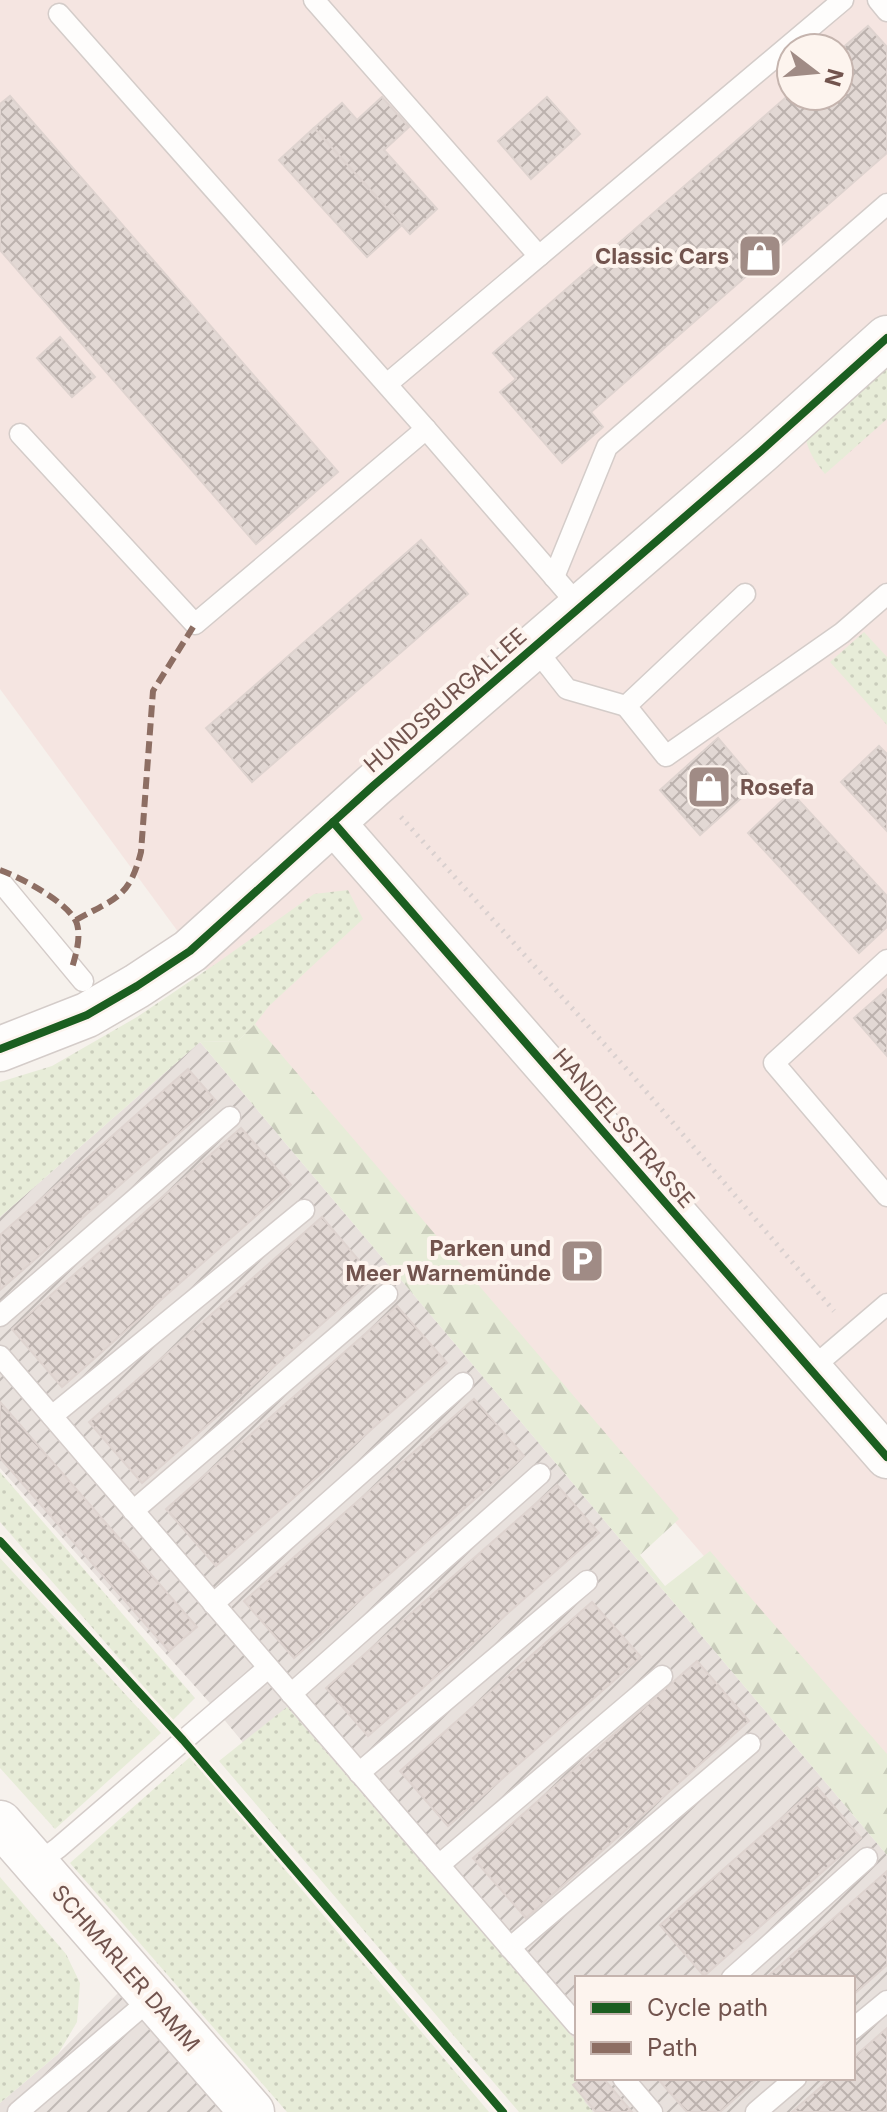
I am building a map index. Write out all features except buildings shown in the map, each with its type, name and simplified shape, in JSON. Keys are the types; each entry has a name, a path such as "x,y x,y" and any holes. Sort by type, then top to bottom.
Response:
{"street":[{"name":"HUNDSBURGALLEE","path":"0,1049 87,1015 190,951 373,786 534,647 567,592 761,451 887,338"},
{"name":"HANDELSSTRASSE","path":"333,822 887,1457"},
{"name":"SCHMARLER DAMM","path":"0,1823 252,2112"}],"lane":[{"path":"314,0 539,256"},
{"path":"387,384 843,0"},
{"path":"878,0 887,11"},
{"path":"59,14 567,592"},
{"path":"567,592 607,447 887,204"},
{"path":"20,434 195,624 426,429"},
{"path":"626,706 745,594"},
{"path":"534,647 567,689 626,706 666,756 842,633 887,594"},
{"path":"0,881 83,981"},
{"path":"887,960 774,1063 887,1196"},
{"path":"0,1316 230,1117"},
{"path":"52,1416 304,1210"},
{"path":"133,1511 387,1294"},
{"path":"811,1369 887,1304"},
{"path":"0,1356 575,2023"},
{"path":"213,1604 463,1383"},
{"path":"291,1694 540,1474"},
{"path":"359,1773 587,1581"},
{"path":"36,1864 268,1668"},
{"path":"439,1865 662,1676"},
{"path":"510,1948 750,1744"},
{"path":"734,1976 867,1858"},
{"path":"18,2112 152,1998"},
{"path":"855,2027 887,2001"},
{"path":"625,2080 652,2112"},
{"path":"756,2112 794,2080"}],"path":[{"path":"373,786 632,1075 853,1333"}],"shaded area":[{"path":"0,0 887,0 887,1768 253,1034 0,689"},
{"path":"200,1042 887,1855 887,2112 548,2112 217,1711 0,1468 0,1217"},
{"path":"121,1990 226,2112 0,2112 0,2103 58,2054"}],"green space":[{"path":"887,356 887,419 825,474 812,456 805,436"},
{"path":"864,632 887,657 887,725 830,662"},
{"path":"348,890 363,919 269,1006 238,1041 200,1042 0,1217 0,1082 52,1066 137,1017 314,894"},
{"path":"255,1024 679,1519 640,1555 665,1586 710,1551 887,1754 887,1855 200,1042 238,1041"},
{"path":"0,1472 195,1698 173,1720 0,1522"},
{"path":"0,1558 161,1733 55,1829 0,1768"},
{"path":"287,1707 575,2040 575,2080 608,2080 584,2101 593,2112 519,2112 219,1761"},
{"path":"190,1757 489,2112 287,2112 70,1863"},
{"path":"0,1877 66,1954 80,1983 77,2022 58,2054 0,2103"}],"marked path":[{"path":"76,920 119,895 136,868 141,852 153,691 195,624"},
{"path":"0,870 43,892 73,916 77,924 78,946 72,968"}],"cycle path":[{"path":"0,1049 87,1015 190,951 373,786 887,338"},
{"path":"333,822 887,1457"},
{"path":"0,1541 183,1740 503,2112"}],"place":[{"name":"Classic Cars","path":"760,256"},
{"name":"Rosefa","path":"709,787"},
{"name":"Parken und Meer Warnemünde","path":"582,1261"}]}
